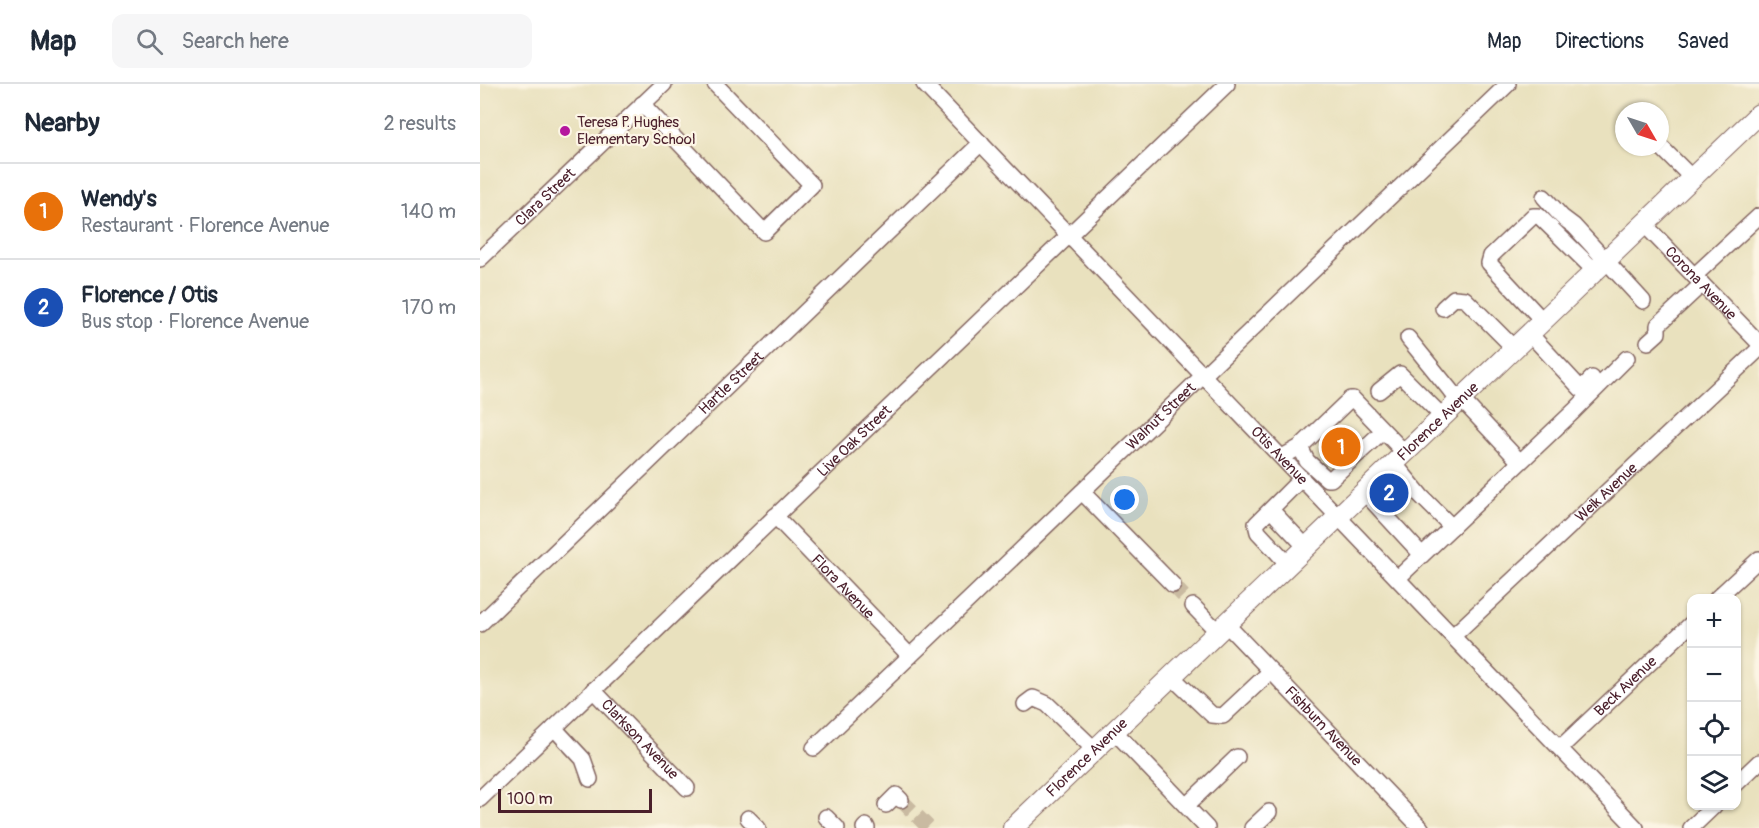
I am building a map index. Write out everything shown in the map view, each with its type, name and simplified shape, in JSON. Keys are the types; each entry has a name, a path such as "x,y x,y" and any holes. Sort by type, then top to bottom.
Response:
{"main road":[{"name":"Florence Avenue","path":"1023,824 1171,676 1692,178 1757,119"}],"street":[{"name":"Clara Street","path":"480,260 663,84"},
{"path":"642,104 764,232 812,185 715,84"},
{"name":"Live Oak Street","path":"480,799 1227,84"},
{"name":"Walnut Street","path":"814,748 1508,84"},
{"name":"Otis Avenue","path":"934,87 981,144 1636,828"},
{"name":"Hartle Street","path":"480,624 981,144"},
{"path":"1669,155 1692,178"},
{"path":"1544,197 1562,217 1574,226 1600,266"},
{"path":"1592,378 1581,389 1489,263 1491,256 1533,216 1539,216 1642,301"},
{"path":"1648,342 1658,333 1658,325 1759,216"},
{"name":"Corona Avenue","path":"1644,224 1759,343"},
{"path":"1443,308 1454,298 1465,299 1514,348"},
{"path":"1408,338 1460,400 1520,462"},
{"name":"Weik Avenue","path":"1453,636 1759,349"},
{"path":"1398,578 1628,358"},
{"path":"1379,391 1400,374 1443,417"},
{"path":"1282,457 1300,447 1350,399 1353,399 1383,431 1421,495 1452,527"},
{"path":"1300,447 1307,461 1326,479 1331,480 1383,431"},
{"path":"1288,564 1258,532 1256,524 1302,478"},
{"path":"1082,492 1173,585"},
{"path":"1364,492 1422,555"},
{"path":"1271,510 1306,547"},
{"name":"Flora Avenue","path":"775,516 910,656"},
{"path":"1721,594 1759,559"},
{"name":"Fishburn Avenue","path":"1193,606 1222,628 1270,671 1421,828"},
{"name":"Beck Avenue","path":"1560,748 1687,628"},
{"path":"1171,676 1212,715 1222,716 1270,671"},
{"name":"Clarkson Avenue","path":"593,690 687,788"},
{"path":"1024,704 1033,698 1047,704 1095,750"},
{"path":"554,728 583,759 590,779"},
{"path":"1114,731 1207,828"},
{"path":"1186,806 1237,757"},
{"path":"1741,780 1759,762"},
{"path":"886,805 896,795 901,800"},
{"path":"1691,828 1710,810"},
{"path":"1252,828 1269,812"}],"tunnel":[{"path":"1173,585 1193,606"},
{"path":"901,800 929,828"}],"place":[{"name":"Teresa P. Hughes Elementary School","path":"565,131"},
{"name":"Wendy's","path":"1341,447"},
{"name":"Florence / Otis","path":"1389,493"}]}
